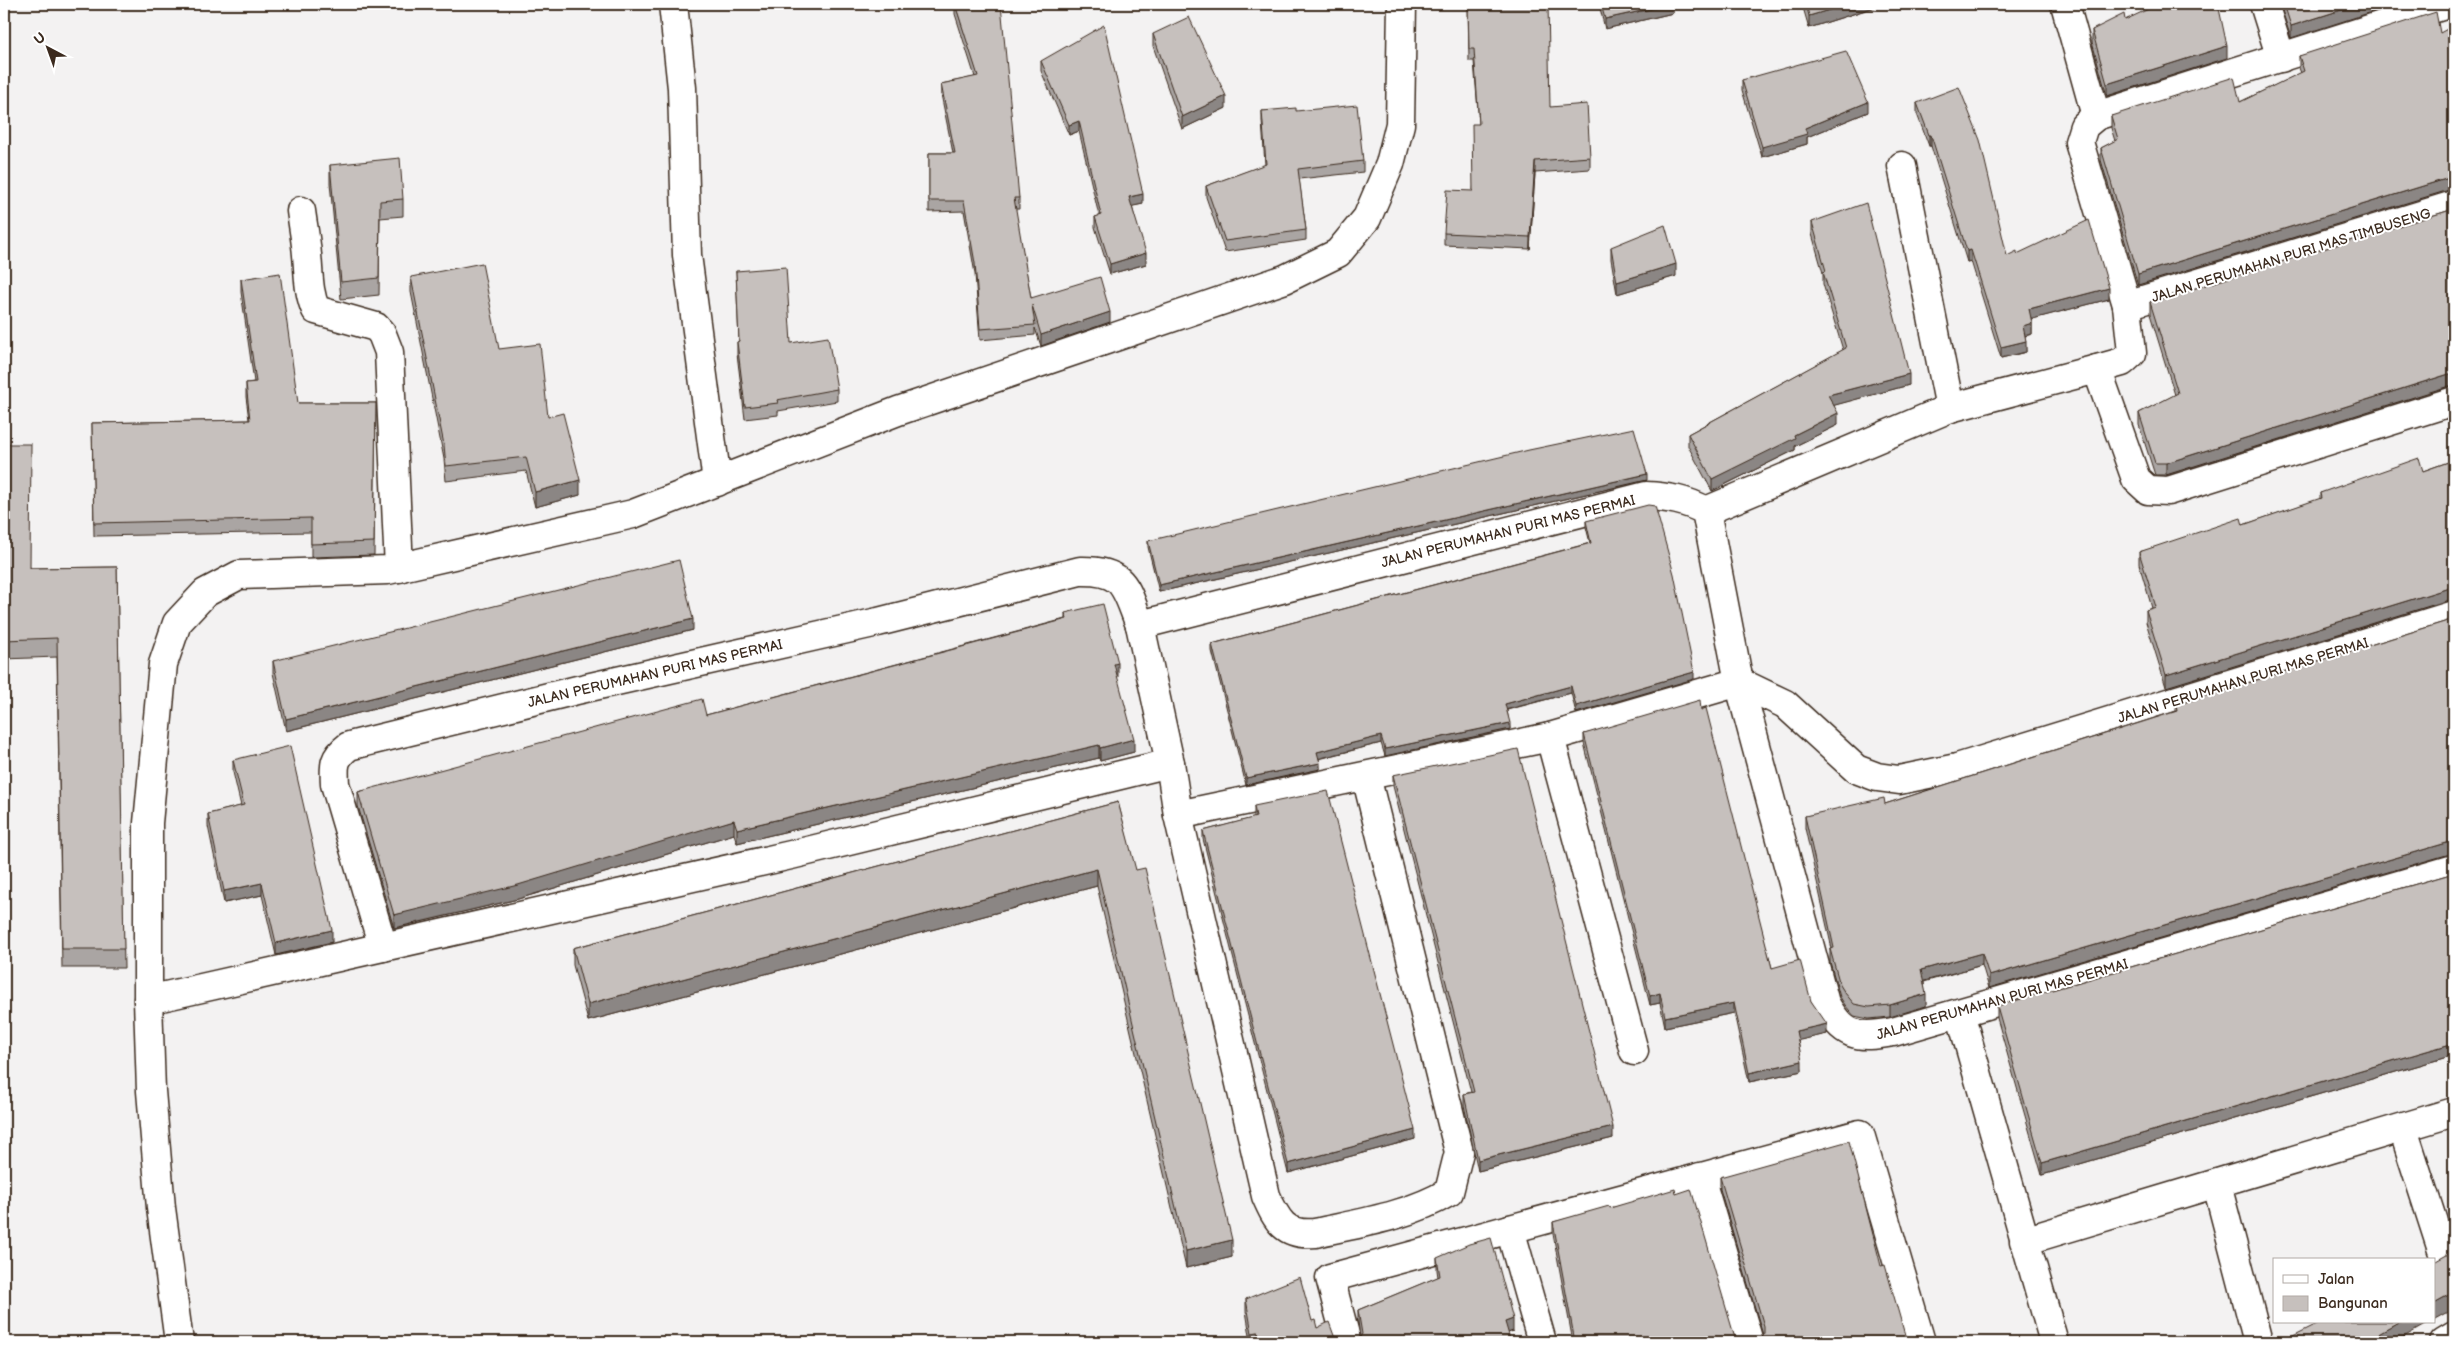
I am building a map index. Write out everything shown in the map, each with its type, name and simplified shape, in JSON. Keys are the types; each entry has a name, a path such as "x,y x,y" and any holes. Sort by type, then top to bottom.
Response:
{"street":[{"path":"673,4 682,88 687,255 717,482"},
{"path":"179,1342 161,1208 150,1091 148,823 163,664 177,623 205,592 240,574 275,575 399,568 633,514 898,411 1285,279 1338,253 1368,218 1390,164 1400,124 1402,4"},
{"path":"2065,4 2096,116"},
{"path":"2264,4 2281,58"},
{"path":"1706,511 1950,408 2122,362 2132,353 2127,305 2079,142 2084,126 2096,116 2448,4"},
{"path":"1902,166 1950,408"},
{"name":"JALAN PERUMAHAN PURI MAS TIMBUSENG","path":"2127,305 2454,205"},
{"path":"301,211 308,284 316,310 376,327 382,334 389,352 399,568"},
{"path":"2097,369 2136,479 2148,490 2168,491 2454,401"},
{"name":"JALAN PERUMAHAN PURI MAS PERMAI","path":"1140,625 1646,496 1668,497 1691,503 1706,511 1739,682 1825,1004 1836,1023 1851,1034 1868,1037 1893,1032 2454,869"},
{"name":"JALAN PERUMAHAN PURI MAS PERMAI","path":"383,947 335,784 334,765 339,753 349,746 577,690 878,622 1080,571 1111,573 1119,579 1140,625 1170,763 1178,815 1266,1196 1274,1215 1287,1230 1301,1234 1315,1233 1403,1212 1431,1203 1449,1192 1459,1152 1366,776"},
{"name":"JALAN PERUMAHAN PURI MAS PERMAI","path":"1739,682 1785,704 1856,769 1878,778 1899,780 1957,768 2454,615"},
{"path":"1178,815 1550,737 1739,682"},
{"path":"1550,737 1634,1052"},
{"path":"148,1000 791,855 1170,763"},
{"path":"1960,1013 2054,1342"},
{"path":"2024,1241 2217,1185 2454,1112"},
{"path":"2403,1129 2443,1253"},
{"path":"1347,1342 1330,1278 1861,1134 1921,1342"},
{"path":"1700,1177 1749,1342"},
{"path":"2217,1185 2258,1342"},
{"path":"1510,1229 1542,1342"},
{"path":"2444,1342 2454,1336"}],"building":[{"path":"955,4 1001,4 1019,198 1014,198 1031,298 1100,277 1110,312 1041,335 1032,305 1035,325 980,329 975,263 964,201 929,201 929,153 955,153 941,84 978,76"},
{"path":"1468,4 1548,4 1550,107 1587,104 1590,157 1535,161 1530,237 1444,233 1447,190 1473,191 1472,124 1479,124 1474,49 1469,49"},
{"path":"1601,4 1673,4 1605,19"},
{"path":"1806,4 1849,4 1809,16"},
{"path":"2159,4 2218,4 2227,46 2107,84 2092,30 2124,14 2125,20"},
{"path":"2284,4 2360,4 2291,26"},
{"path":"2436,12 2440,33 2451,27 2454,32 2454,178 2138,274 2101,148 2118,139 2111,116 2234,77 2240,102 2304,71 2299,56"},
{"path":"1189,17 1226,96 1182,117 1153,34"},
{"path":"1104,25 1143,194 1129,197 1146,253 1110,264 1095,217 1101,215 1079,121 1069,125 1041,61"},
{"path":"1846,51 1868,102 1805,128 1807,134 1762,147 1742,80"},
{"path":"1959,87 1980,140 2007,256 2017,251 2017,254 2089,220 2109,288 2029,309 2032,323 2023,326 2026,341 2001,347 1971,250 1967,251 1931,135 1929,135 1917,103"},
{"path":"1357,105 1363,161 1298,169 1306,230 1225,241 1206,186 1266,164 1262,111 1296,108 1296,111"},
{"path":"400,158 403,199 380,201 379,278 341,282 330,165"},
{"path":"1866,203 1909,374 1828,395 1838,413 1794,435 1795,438 1712,479 1688,434 1846,348 1823,272 1826,271 1812,222"},
{"path":"2454,209 2454,374 2166,463 2155,463 2139,413 2178,393 2150,302"},
{"path":"1665,225 1676,264 1617,282 1611,247"},
{"path":"482,263 499,349 540,344 548,417 563,413 580,480 535,492 526,457 446,466 444,445 411,277"},
{"path":"786,267 791,343 828,337 837,389 777,400 778,403 745,407 737,342 739,341 736,271"},
{"path":"280,273 298,403 376,403 374,542 311,544 311,518 94,523 92,423 250,420 246,383 256,382 241,279"},
{"path":"1634,428 1647,474 1159,585 1148,541 1529,450"},
{"path":"4,444 31,444 30,568 117,567 124,949 62,949 57,638 4,640"},
{"path":"2419,458 2423,471 2454,460 2454,588 2166,675 2146,610 2156,607 2139,552 2241,518 2243,525 2321,498 2320,493"},
{"path":"1648,505 1655,506 1674,574 1694,672 1576,706 1571,686 1505,704 1510,723 1385,749 1381,736 1317,752 1320,763 1246,778 1212,644 1591,543 1586,521"},
{"path":"679,560 693,619 286,719 273,661"},
{"path":"1103,604 1118,663 1114,664 1134,739 1100,748 1099,745 737,829 734,820 518,885 394,915 358,792 702,699 706,715 1067,619 1065,613"},
{"path":"2454,619 2454,842 1989,976 1982,953 1921,970 1926,994 1890,1005 1869,1007 1854,1004 1840,985 1830,949 1834,948 1805,816 1884,798 1885,804 2177,711 2176,705"},
{"path":"1700,700 1701,710 1706,708 1772,968 1800,960 1811,1001 1827,1024 1796,1031 1802,1061 1749,1073 1734,1003 1665,1017 1660,993 1650,996 1584,734"},
{"path":"290,746 332,930 276,943 262,883 224,891 208,814 244,805 233,760"},
{"path":"1518,749 1613,1127 1478,1160 1464,1094 1474,1092 1393,775"},
{"path":"1328,791 1415,1130 1288,1164 1203,831 1256,817 1254,806"},
{"path":"1118,802 1136,870 1145,868 1232,1240 1186,1251 1097,869 588,1004 573,948"},
{"path":"2454,873 2454,1043 2042,1163 1997,1006"},
{"path":"1849,1141 1881,1266 1885,1265 1907,1342 1758,1342 1764,1333 1764,1326 1720,1177"},
{"path":"1675,1189 1676,1194 1691,1189 1734,1335 1740,1342 1575,1342 1553,1222"},
{"path":"1491,1238 1513,1319 1505,1322 1511,1342 1356,1342 1362,1334 1358,1310 1440,1276 1437,1258 1469,1244"},
{"path":"2454,1251 2454,1292 2436,1302 2436,1261"},
{"path":"1300,1277 1312,1321 1315,1320 1317,1328 1329,1322 1338,1342 1260,1342 1258,1332 1252,1333 1246,1299"},
{"path":"2317,1324 2396,1324 2364,1342 2281,1342"},
{"path":"141,1339 142,1342 125,1342"}]}
